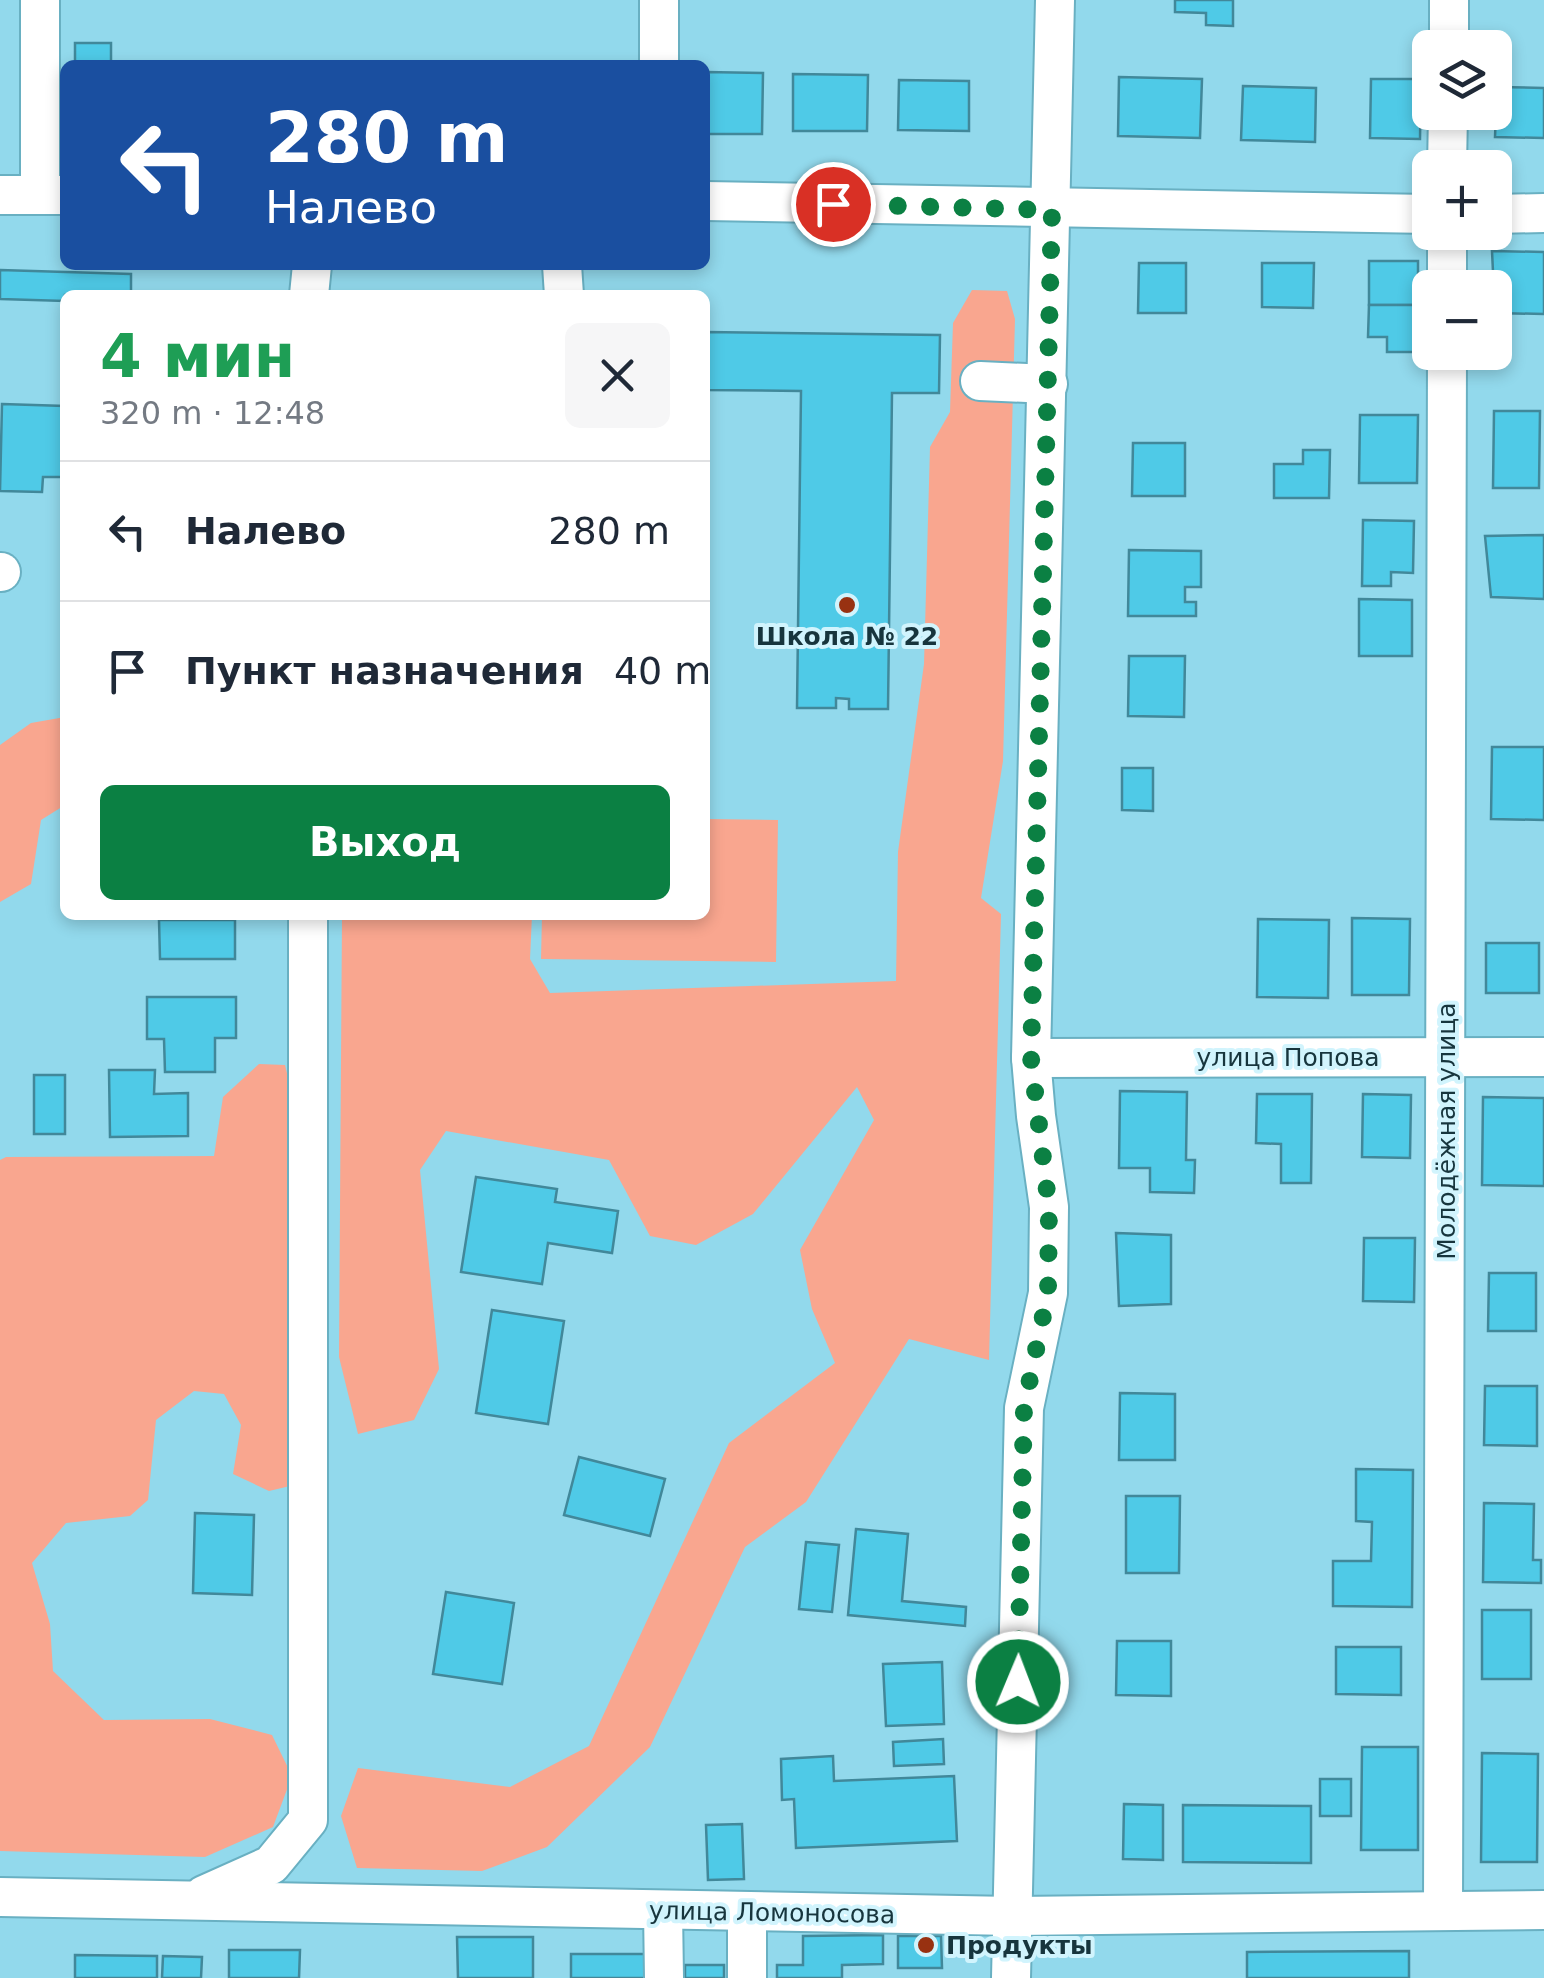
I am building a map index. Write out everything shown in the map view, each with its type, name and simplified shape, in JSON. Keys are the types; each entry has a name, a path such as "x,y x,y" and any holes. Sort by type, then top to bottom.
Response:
{"street":[{"path":"0,194 52,195 40,0"},
{"path":"658,60 659,0"},
{"path":"1011,1978 1024,1408 1048,1292 1049,1208 1031,1058 1055,0"},
{"path":"1449,0 1449,30"},
{"path":"710,202 1412,214"},
{"path":"1512,214 1544,214"},
{"name":"Молодёжная улица","path":"1444,1909 1447,370"},
{"path":"980,381 1048,384"},
{"path":"193,1900 271,1865 308,1820 308,920"},
{"name":"улица Попова","path":"1031,1058 1544,1057"},
{"name":"улица Ломоносова","path":"0,1897 1012,1916 1544,1910"},
{"path":"664,1910 664,1978"},
{"path":"747,1911 748,1978"}],"shaded area":[{"path":"972,290 1007,291 1015,319 1003,761 981,898 1001,914 989,1360 909,1339 806,1502 745,1547 650,1747 547,1847 482,1871 357,1868 341,1816 358,1768 510,1787 589,1746 729,1443 835,1363 812,1309 800,1250 874,1120 857,1087 753,1214 696,1245 650,1236 609,1160 446,1131 420,1170 439,1369 414,1420 358,1434 339,1357 342,920 532,920 530,959 550,993 896,981 898,852 924,664 930,447 950,412 953,323"},
{"path":"60,718 60,808 41,820 31,884 0,902 0,745 31,723"},
{"path":"710,819 778,820 776,962 541,959 542,920 710,920"},
{"path":"259,1064 285,1065 293,1098 290,1486 269,1491 233,1474 241,1425 224,1394 194,1391 156,1420 148,1500 130,1516 66,1523 32,1563 50,1624 53,1671 104,1720 210,1719 272,1735 292,1776 273,1827 205,1857 0,1851 0,1160 214,1156 223,1097"}],"building":[{"path":"1175,0 1233,0 1233,26 1206,25 1206,13 1175,12"},
{"path":"75,43 111,43 111,60 75,60"},
{"path":"710,72 763,73 762,134 710,134"},
{"path":"793,74 868,75 867,131 793,131"},
{"path":"1119,77 1202,79 1200,138 1118,136"},
{"path":"1371,79 1412,79 1412,130 1420,130 1420,139 1370,138"},
{"path":"899,80 969,81 969,131 898,130"},
{"path":"1243,86 1316,88 1315,142 1241,140"},
{"path":"1512,87 1544,88 1544,138 1495,137 1495,130 1512,130"},
{"path":"1492,251 1544,252 1544,314 1512,313 1512,270 1493,270"},
{"path":"1369,261 1418,261 1418,270 1412,270 1412,305 1369,305"},
{"path":"1139,263 1186,263 1186,313 1138,313"},
{"path":"1262,263 1314,263 1313,308 1262,307"},
{"path":"0,270 131,274 131,290 60,290 60,301 0,299"},
{"path":"1369,305 1412,305 1412,352 1387,352 1387,337 1368,337"},
{"path":"710,332 940,335 939,393 892,393 888,709 849,709 849,699 836,698 836,708 797,708 801,391 710,390"},
{"path":"2,404 60,406 60,477 43,477 42,492 0,491"},
{"path":"1494,411 1540,411 1539,488 1493,488"},
{"path":"1360,415 1418,415 1417,483 1359,483"},
{"path":"1133,443 1185,443 1185,496 1132,496"},
{"path":"1303,450 1330,450 1329,498 1274,498 1274,464 1303,464"},
{"path":"1363,520 1414,521 1413,573 1391,572 1391,586 1362,586"},
{"path":"1544,535 1544,599 1491,597 1485,536"},
{"path":"1129,550 1201,551 1201,587 1185,587 1185,602 1196,602 1196,616 1128,616"},
{"path":"1359,599 1412,600 1412,656 1359,656"},
{"path":"1129,656 1185,656 1184,717 1128,716"},
{"path":"1492,747 1544,747 1544,820 1491,819"},
{"path":"1122,768 1153,768 1153,811 1122,810"},
{"path":"1352,918 1410,919 1409,995 1352,995"},
{"path":"1258,919 1329,920 1328,998 1257,997"},
{"path":"159,920 235,920 235,959 160,959"},
{"path":"1486,943 1539,943 1539,993 1486,993"},
{"path":"147,997 236,997 236,1038 215,1038 215,1072 165,1072 164,1039 147,1039"},
{"path":"109,1070 155,1070 154,1094 188,1093 188,1136 110,1137"},
{"path":"34,1075 65,1075 65,1134 34,1134"},
{"path":"1120,1091 1187,1092 1186,1160 1195,1160 1194,1193 1150,1192 1150,1168 1119,1168"},
{"path":"1257,1094 1312,1094 1311,1183 1281,1183 1281,1144 1256,1143"},
{"path":"1363,1094 1411,1095 1410,1158 1362,1157"},
{"path":"1483,1097 1544,1098 1544,1186 1482,1185"},
{"path":"476,1177 557,1189 555,1202 618,1211 612,1253 548,1243 542,1284 461,1272"},
{"path":"1116,1233 1171,1235 1171,1304 1119,1306"},
{"path":"1364,1238 1415,1238 1414,1302 1363,1301"},
{"path":"1489,1273 1536,1273 1536,1331 1488,1331"},
{"path":"492,1310 564,1321 548,1424 476,1413"},
{"path":"1485,1386 1537,1386 1537,1446 1484,1445"},
{"path":"1120,1393 1175,1394 1175,1460 1119,1460"},
{"path":"579,1457 665,1479 650,1536 564,1515"},
{"path":"1356,1469 1413,1470 1412,1607 1333,1606 1333,1561 1371,1561 1372,1522 1356,1521"},
{"path":"1126,1496 1180,1496 1179,1573 1126,1573"},
{"path":"1484,1503 1534,1504 1533,1560 1541,1560 1541,1583 1483,1582"},
{"path":"195,1513 254,1515 252,1595 193,1593"},
{"path":"856,1529 908,1534 902,1601 966,1607 965,1626 848,1615"},
{"path":"806,1542 839,1545 832,1612 799,1609"},
{"path":"446,1592 514,1603 502,1684 433,1674"},
{"path":"1482,1610 1531,1610 1531,1679 1482,1679"},
{"path":"1117,1641 1171,1641 1171,1696 1116,1695"},
{"path":"1336,1647 1401,1647 1401,1695 1336,1694"},
{"path":"942,1662 944,1724 886,1726 883,1664"},
{"path":"943,1739 944,1764 894,1766 893,1742"},
{"path":"1362,1747 1418,1747 1418,1850 1361,1850"},
{"path":"1482,1753 1538,1754 1537,1862 1481,1862"},
{"path":"833,1756 834,1781 954,1776 957,1841 796,1848 794,1799 782,1800 781,1759"},
{"path":"1320,1779 1351,1779 1351,1816 1320,1816"},
{"path":"1124,1804 1163,1805 1163,1860 1123,1859"},
{"path":"1183,1805 1311,1806 1311,1863 1183,1862"},
{"path":"742,1824 744,1879 708,1880 706,1825"},
{"path":"883,1935 883,1964 842,1965 842,1978 777,1978 777,1965 803,1965 803,1936"},
{"path":"898,1936 941,1936 942,1968 898,1968"},
{"path":"457,1937 533,1937 533,1978 458,1978"},
{"path":"229,1950 300,1950 299,1978 229,1978"},
{"path":"1409,1951 1409,1978 1247,1978 1247,1952"},
{"path":"571,1954 646,1954 646,1978 571,1978"},
{"path":"75,1955 157,1956 157,1978 75,1978"},
{"path":"163,1956 202,1957 201,1978 162,1978"},
{"path":"685,1965 724,1965 724,1978 685,1978"}],"place":[{"name":"Школа № 22","path":"847,605"},
{"name":"Продукты","path":"926,1945"}],"route":[{"path":"833,204 1052,210 1031,1058 1049,1208 1048,1292 1024,1408 1018,1682"}]}
